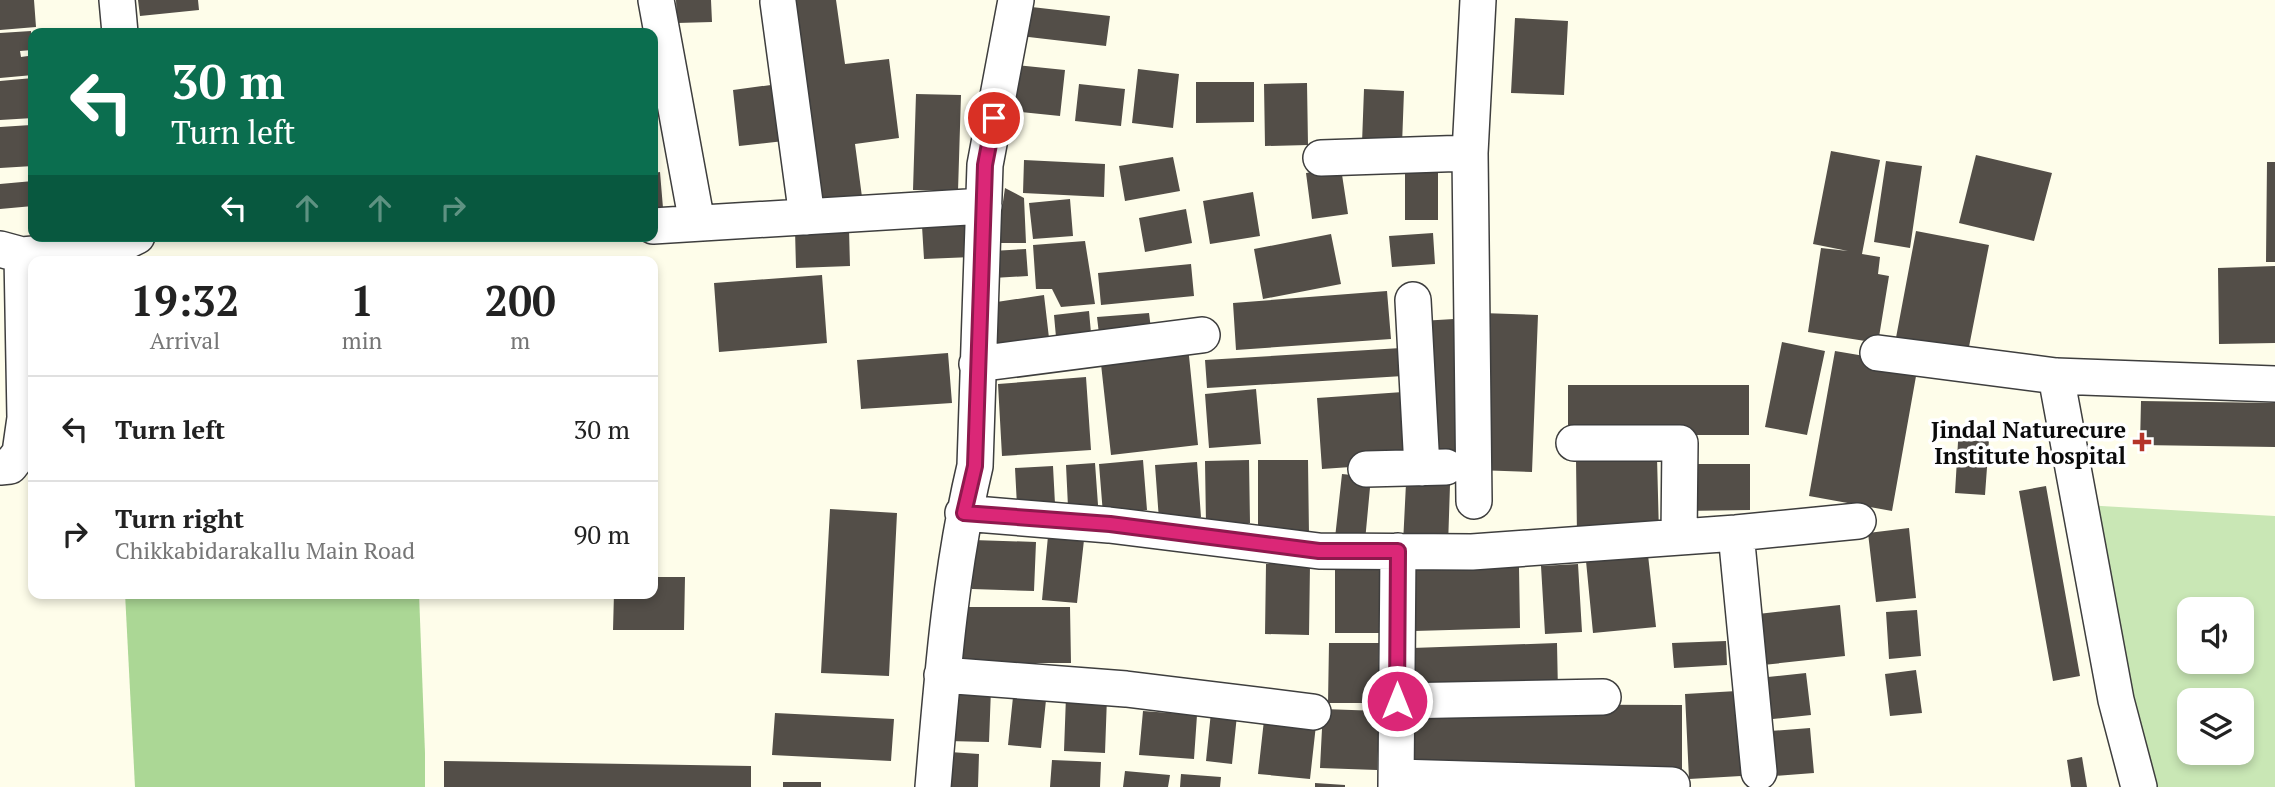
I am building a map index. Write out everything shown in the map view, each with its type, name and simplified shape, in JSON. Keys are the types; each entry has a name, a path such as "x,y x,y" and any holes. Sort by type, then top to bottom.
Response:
{"street":[{"path":"117,0 120,28"},
{"path":"656,0 697,223"},
{"path":"933,787 942,675 964,513 975,466 985,165 1016,0"},
{"path":"1474,501 1470,153 1478,0"},
{"path":"778,2 807,217"},
{"path":"1321,158 1470,153"},
{"path":"658,226 984,206"},
{"path":"0,467 10,466 20,453 25,418 11,252 114,247 124,242"},
{"path":"1413,300 1422,468"},
{"path":"977,364 1202,335"},
{"path":"1878,353 2056,376 2275,384"},
{"path":"2056,376 2116,700 2138,787"},
{"path":"1574,443 1680,443 1679,537"},
{"path":"1366,469 1474,466"},
{"path":"964,513 1110,524 1319,551 1472,552 1736,533 1858,521"},
{"path":"1736,533 1759,772"},
{"path":"1398,551 1397,782 1672,785"},
{"path":"942,675 1126,689 1313,712"},
{"path":"1397,701 1602,697"}],"green space":[{"path":"2084,505 2275,516 2275,787 2153,787"},
{"path":"125,599 419,599 425,787 135,787"}],"building":[{"path":"0,0 34,0 36,27 0,30"},
{"path":"138,0 198,0 199,10 140,16"},
{"path":"676,0 711,0 712,22 677,23"},
{"path":"789,0 836,0 845,64 889,59 899,138 855,144 862,197 816,203"},
{"path":"1023,6 1110,16 1106,46 1020,36"},
{"path":"1515,18 1568,21 1564,95 1511,93"},
{"path":"28,31 28,50 20,51 21,57 28,56 28,75 0,78 0,33"},
{"path":"1016,65 1065,70 1060,116 1012,111"},
{"path":"1138,69 1179,74 1173,128 1132,123"},
{"path":"28,78 28,118 0,120 0,81"},
{"path":"1196,82 1254,82 1254,122 1196,123"},
{"path":"1307,83 1308,145 1265,146 1264,84"},
{"path":"778,84 784,141 739,146 733,90"},
{"path":"1079,84 1125,89 1121,126 1075,121"},
{"path":"1364,89 1404,91 1402,145 1362,143"},
{"path":"916,94 961,95 958,191 913,190"},
{"path":"28,125 28,166 0,168 0,127"},
{"path":"1831,151 1880,160 1862,254 1880,257 1878,274 1889,276 1878,343 1808,332 1821,248 1848,251 1813,244"},
{"path":"1976,155 2052,173 2034,241 1959,223"},
{"path":"1173,157 1180,191 1125,201 1119,166"},
{"path":"1024,160 1105,164 1104,197 1023,193"},
{"path":"1886,161 1922,166 1910,248 1874,242"},
{"path":"2267,162 2275,162 2275,262 2266,262"},
{"path":"1341,168 1348,214 1312,219 1306,173"},
{"path":"1405,169 1438,169 1438,220 1405,220"},
{"path":"658,172 663,208 658,208"},
{"path":"28,181 28,206 0,209 0,184"},
{"path":"1005,188 1024,198 1026,243 997,243"},
{"path":"1253,192 1260,236 1210,244 1203,201"},
{"path":"1070,199 1073,236 1033,239 1029,203"},
{"path":"1186,209 1192,243 1145,252 1139,218"},
{"path":"971,224 972,257 924,259 922,226"},
{"path":"849,229 850,266 796,268 795,230"},
{"path":"1916,231 1989,245 1967,357 1895,343"},
{"path":"1433,233 1435,264 1392,267 1389,236"},
{"path":"1331,234 1341,284 1263,299 1254,249"},
{"path":"1085,241 1095,304 1061,307 1052,289 1036,289 1033,245"},
{"path":"1026,249 1028,276 993,278 992,251"},
{"path":"1191,264 1194,296 1101,305 1098,273"},
{"path":"2275,266 2275,343 2219,344 2218,268"},
{"path":"822,275 827,343 719,352 714,283"},
{"path":"1387,291 1391,339 1236,350 1233,303"},
{"path":"1044,295 1049,338 996,345 990,303"},
{"path":"1089,311 1091,333 1056,337 1054,315"},
{"path":"1149,313 1151,329 1099,334 1097,317"},
{"path":"1482,313 1538,315 1532,472 1476,470"},
{"path":"1454,319 1461,462 1428,464 1421,321"},
{"path":"1782,342 1825,351 1807,435 1765,427"},
{"path":"1188,346 1198,445 1111,455 1100,355"},
{"path":"1401,348 1403,376 1207,388 1205,360"},
{"path":"1835,351 1918,365 1892,511 1809,496"},
{"path":"948,353 952,403 861,409 857,360"},
{"path":"1086,377 1091,450 1002,456 998,384"},
{"path":"1568,385 1749,385 1749,435 1568,435"},
{"path":"1256,389 1261,444 1209,448 1205,394"},
{"path":"1403,392 1408,463 1322,469 1317,398"},
{"path":"2141,401 2275,403 2275,447 2140,445"},
{"path":"1959,425 1990,426 1985,495 1955,493"},
{"path":"1657,457 1659,534 1577,536 1576,459"},
{"path":"1143,460 1147,510 1103,514 1099,464"},
{"path":"1249,460 1250,523 1206,524 1205,461"},
{"path":"1258,460 1308,460 1309,535 1258,535"},
{"path":"1197,462 1201,517 1159,520 1155,465"},
{"path":"1095,463 1098,505 1068,507 1066,465"},
{"path":"1683,464 1750,464 1750,510 1683,511"},
{"path":"1053,466 1055,504 1017,506 1015,468"},
{"path":"1342,474 1371,477 1365,541 1335,538"},
{"path":"1406,483 1450,485 1448,546 1403,544"},
{"path":"2046,486 2080,676 2053,681 2019,491"},
{"path":"830,509 897,513 889,676 821,673"},
{"path":"1909,528 1916,598 1876,602 1868,533"},
{"path":"1048,536 1084,540 1077,603 1042,600"},
{"path":"973,540 1036,542 1034,591 972,589"},
{"path":"1648,555 1656,627 1593,633 1586,561"},
{"path":"1266,564 1310,564 1309,635 1265,634"},
{"path":"1335,564 1380,564 1380,633 1335,633"},
{"path":"1578,564 1582,632 1545,634 1541,566"},
{"path":"1519,567 1520,628 1414,631 1413,570"},
{"path":"658,577 685,577 684,630 613,630 614,599 658,599"},
{"path":"1840,605 1845,656 1763,665 1758,614"},
{"path":"962,607 1070,607 1071,663 962,663"},
{"path":"1917,610 1921,656 1889,659 1886,612"},
{"path":"1726,641 1727,665 1674,668 1672,643"},
{"path":"1329,643 1379,643 1377,703 1328,703"},
{"path":"1557,643 1558,693 1414,699 1412,648"},
{"path":"1916,670 1922,713 1890,716 1885,674"},
{"path":"1806,673 1811,715 1763,720 1758,678"},
{"path":"950,688 991,689 989,742 948,741"},
{"path":"1737,691 1741,776 1689,779 1685,694"},
{"path":"1066,696 1107,697 1105,753 1064,751"},
{"path":"1013,697 1046,700 1041,748 1008,745"},
{"path":"1415,704 1682,705 1682,772 1414,771"},
{"path":"1323,709 1380,711 1377,770 1320,768"},
{"path":"1143,711 1197,715 1194,759 1139,755"},
{"path":"1211,712 1237,715 1232,764 1206,761"},
{"path":"775,713 894,719 891,761 772,755"},
{"path":"1264,720 1316,725 1310,779 1258,774"},
{"path":"1810,728 1814,773 1773,776 1770,731"},
{"path":"950,752 979,754 978,787 947,787"},
{"path":"2082,757 2087,787 2071,787 2067,760"},
{"path":"1052,760 1101,762 1100,787 1050,787"},
{"path":"444,761 751,766 751,787 444,787"},
{"path":"1125,771 1170,775 1168,787 1123,787"},
{"path":"1181,774 1221,777 1220,787 1180,787"},
{"path":"783,782 821,782 821,787 783,787"},
{"path":"1315,783 1345,785 1345,787 1315,787"}],"place":[{"name":"Jindal Naturecure Institute hospital","path":"2142,442"}],"route":[{"path":"994,118 985,165 975,466 964,513 1110,524 1319,551 1398,551 1397,701"}]}
